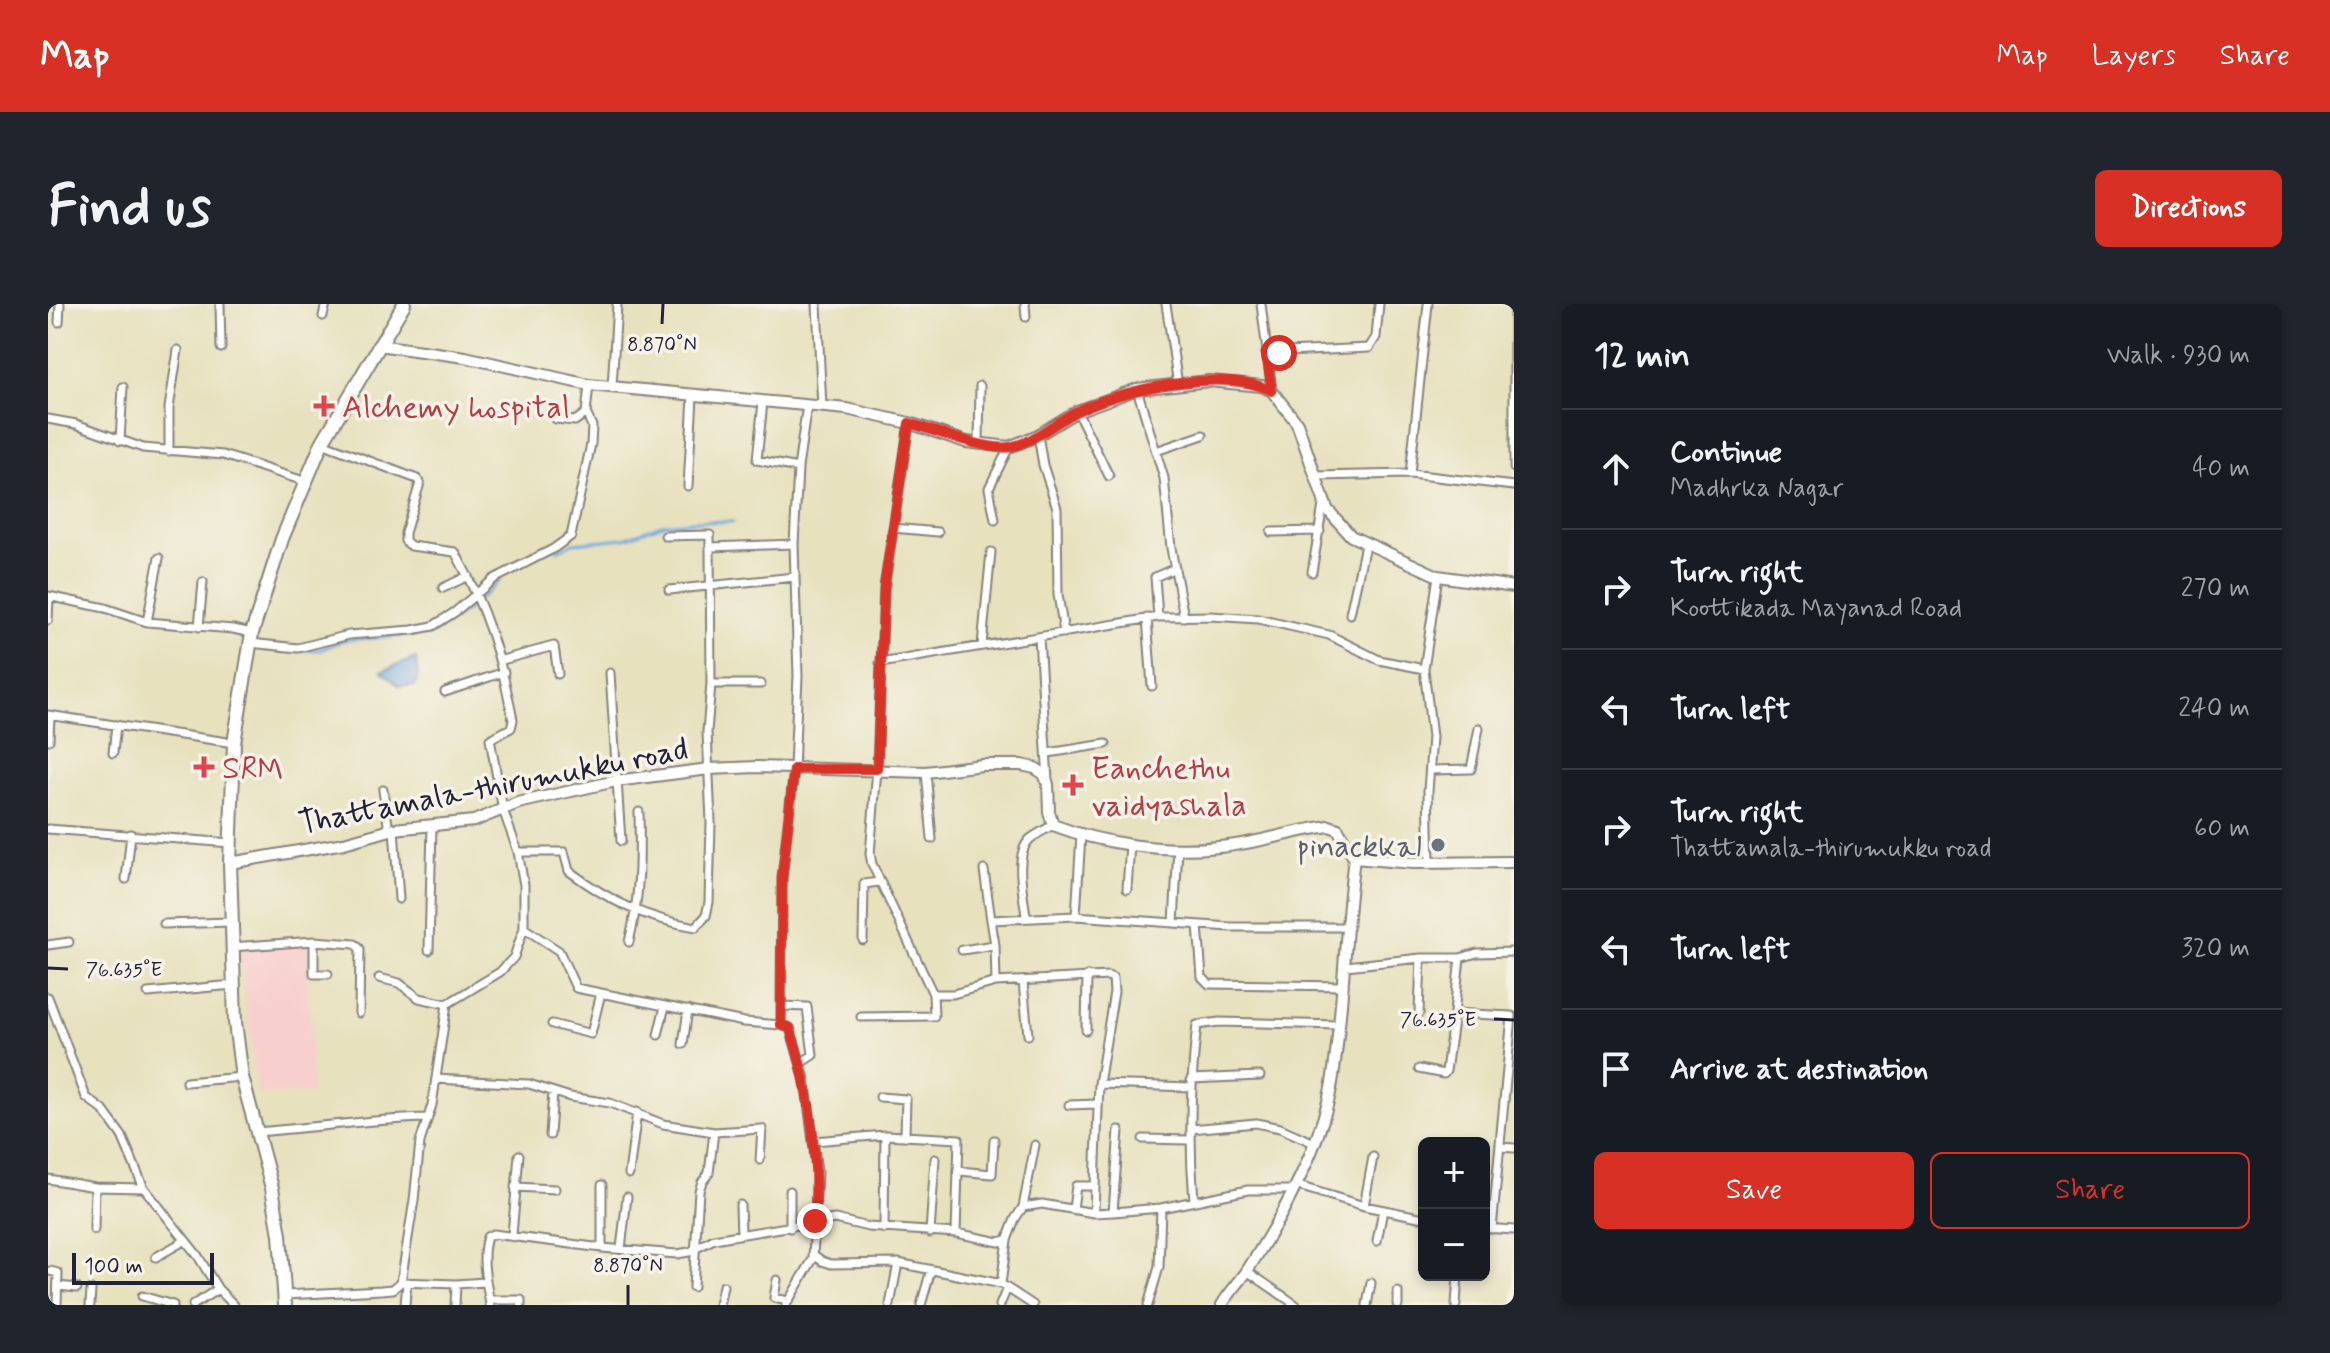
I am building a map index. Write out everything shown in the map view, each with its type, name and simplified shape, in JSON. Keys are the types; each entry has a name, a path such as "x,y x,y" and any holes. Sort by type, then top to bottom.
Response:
{"main road":[{"path":"285,1300 280,1235 272,1188 242,1077 233,985 230,863 234,743 251,638 277,551 304,481 322,443 404,304"}],"street":[{"path":"59,322 60,304"},
{"path":"220,304 221,348"},
{"path":"323,316 326,304"},
{"path":"612,387 617,304"},
{"path":"817,304 822,408"},
{"path":"1025,304 1026,317"},
{"path":"1166,304 1178,385"},
{"path":"1261,304 1272,391"},
{"path":"1266,353 1369,348 1376,337 1379,304"},
{"path":"1410,474 1428,304"},
{"path":"1514,312 1514,468"},
{"path":"378,345 465,357 589,385 847,409 909,423 966,442 1009,447 1038,435 1077,411 1137,389 1209,381 1262,386 1272,391 1297,423 1327,509 1351,536 1438,576 1514,587"},
{"path":"169,451 169,408 178,350"},
{"path":"48,620 49,597 105,608 147,622 199,627 298,648 349,635 423,628 441,623 494,579 553,549 571,536 591,444 592,426 586,413 589,385"},
{"path":"979,443 980,386"},
{"path":"120,441 123,387"},
{"path":"1137,389 1164,478 1184,617"},
{"path":"688,486 693,396"},
{"path":"763,402 757,460 798,468"},
{"path":"781,1025 782,878 794,769 798,676 794,544 798,468 807,405"},
{"path":"1077,411 1109,476"},
{"path":"556,419 575,421 586,413"},
{"path":"48,419 76,424 143,448 223,455 304,481"},
{"path":"861,1017 934,1016 933,994 879,882 870,854 877,769 884,588 909,423"},
{"path":"1038,435 1043,465 1057,508 1058,594 1064,633"},
{"path":"1156,451 1203,435"},
{"path":"322,443 417,479 420,483 405,541 411,546 455,552 476,594 502,660 513,720 511,728 490,739 503,810 518,852 524,885 524,928 514,957 500,972 447,1004 419,998 399,983 379,978"},
{"path":"995,520 989,488 1009,447"},
{"path":"1316,476 1410,474 1514,486"},
{"path":"1312,572 1324,498"},
{"path":"893,528 938,532"},
{"path":"1271,532 1320,531"},
{"path":"518,852 564,852 569,871 636,913 668,923 696,927 706,916 711,822 707,732 711,684 710,535 665,536"},
{"path":"710,547 794,544"},
{"path":"1350,614 1365,545"},
{"path":"982,645 991,552"},
{"path":"147,622 159,558"},
{"path":"1158,617 1155,577 1175,568"},
{"path":"443,588 468,576"},
{"path":"1430,863 1428,791 1432,737 1424,669 1438,576"},
{"path":"669,590 795,577"},
{"path":"199,627 203,582"},
{"path":"880,663 1147,618 1184,617 1258,619 1329,635 1379,660 1424,669"},
{"path":"1147,618 1152,686"},
{"path":"1039,638 1049,812 1053,825"},
{"path":"502,660 554,646 558,674"},
{"path":"445,692 504,672"},
{"path":"610,673 621,841"},
{"path":"711,684 761,684"},
{"path":"49,740 49,715 234,743"},
{"path":"113,753 116,725"},
{"path":"1431,770 1471,769 1479,728"},
{"path":"1048,753 1106,744"},
{"name":"Thattamala-thirumukku road","path":"230,863 344,843 391,830 474,821 518,803 616,781 709,769 926,772 982,765 1021,765 1044,774 1048,784"},
{"path":"926,772 932,839"},
{"path":"383,790 399,899"},
{"path":"629,942 636,913 639,812"},
{"path":"429,950 432,825"},
{"path":"1053,825 1081,835 1130,844 1178,848 1219,847 1329,826 1338,829 1354,858 1346,966 1332,1085 1314,1143 1294,1187 1247,1271 1222,1305"},
{"path":"1026,916 1021,859 1024,848 1030,840 1053,825"},
{"path":"48,829 231,843"},
{"path":"126,879 131,834"},
{"path":"1076,916 1081,835"},
{"path":"1127,889 1130,844"},
{"path":"1174,923 1178,848"},
{"path":"1354,858 1430,863 1514,862"},
{"path":"984,870 995,945 996,982"},
{"path":"863,940 864,884 879,882"},
{"path":"991,920 1076,916 1198,925 1349,927"},
{"path":"164,924 231,922"},
{"path":"1198,925 1202,977 1209,984 1344,986"},
{"path":"524,928 559,951 576,988 744,1022 790,1028 801,1063 814,1141 817,1172 814,1255 787,1303 774,1298 777,1280"},
{"path":"232,947 314,941 355,944 359,947 359,1013"},
{"path":"314,941 314,974 328,974"},
{"path":"48,945 69,942"},
{"path":"962,950 995,945"},
{"path":"1346,966 1514,952"},
{"path":"1419,1013 1421,958"},
{"path":"1419,1069 1444,1074 1446,1071 1460,958"},
{"path":"933,994 953,994 996,982 1087,976 1113,978 1099,1084 1094,1213"},
{"path":"1086,1030 1087,976"},
{"path":"1023,982 1028,1035"},
{"path":"148,993 233,985"},
{"path":"552,1024 591,1034 601,993"},
{"path":"48,997 86,1097 103,1110 122,1136 144,1188 202,1263 218,1289 234,1305"},
{"path":"405,1305 404,1282 420,1142 436,1079 447,1004"},
{"path":"658,1035 665,1006"},
{"path":"781,1006 807,1007 813,1055 801,1063"},
{"path":"683,1044 688,1010"},
{"path":"1454,1013 1512,1016 1511,1062 1490,1216"},
{"path":"1194,1201 1189,1140 1197,1025 1219,1022 1338,1025"},
{"path":"1099,1084 1191,1083 1260,1076"},
{"path":"186,1082 242,1077"},
{"path":"436,1079 529,1084 610,1103 663,1124 714,1132 762,1129 760,1160"},
{"path":"550,1135 553,1092"},
{"path":"880,1097 906,1099 905,1135"},
{"path":"1069,1105 1098,1104"},
{"path":"629,1174 637,1112"},
{"path":"256,1132 343,1125 372,1119 428,1118"},
{"path":"1191,1129 1256,1123 1280,1128 1314,1143"},
{"path":"1113,1212 1119,1130"},
{"path":"693,1287 699,1191 709,1173 714,1132"},
{"path":"814,1141 885,1135 959,1139 956,1233"},
{"path":"884,1229 885,1135"},
{"path":"1143,1139 1189,1140"},
{"path":"959,1171 992,1174 994,1140"},
{"path":"1000,1305 1007,1240 1023,1207 1035,1145"},
{"path":"1501,1147 1514,1148"},
{"path":"512,1235 519,1155"},
{"path":"1364,1206 1373,1157"},
{"path":"930,1233 935,1159"},
{"path":"48,1179 95,1187 144,1188"},
{"path":"602,1185 602,1248"},
{"path":"1073,1209 1076,1186 1095,1186"},
{"path":"94,1230 95,1187"},
{"path":"515,1187 555,1189"},
{"path":"1023,1207 1042,1204 1094,1213 1113,1212 1161,1208 1248,1190 1294,1187 1418,1217"},
{"path":"790,1191 790,1228"},
{"path":"621,1249 627,1197"},
{"path":"740,1205 741,1234"},
{"path":"1148,1305 1159,1267 1161,1208"},
{"path":"1377,1241 1383,1210"},
{"path":"521,1305 521,1300 490,1302 485,1282 485,1246 487,1237 493,1234 677,1254 696,1249 714,1239 835,1219 884,1229 956,1233 999,1242 1007,1240"},
{"path":"1490,1229 1514,1230"},
{"path":"156,1257 184,1241"},
{"path":"814,1255 831,1264 898,1263 1004,1286 1033,1305"},
{"path":"890,1305 898,1263"},
{"path":"921,1305 931,1270"},
{"path":"50,1271 58,1273 57,1305"},
{"path":"1247,1271 1296,1305"},
{"path":"1456,1305 1458,1281"},
{"path":"285,1300 393,1289 404,1282 485,1282"},
{"path":"1367,1305 1371,1283"},
{"path":"455,1305 456,1284"},
{"path":"58,1286 77,1288"},
{"path":"719,1305 723,1286"},
{"path":"193,1305 218,1289"},
{"path":"90,1305 91,1290"},
{"path":"1398,1292 1398,1305"},
{"path":"142,1296 173,1305"}],"shaded area":[{"path":"307,944 313,1093 258,1095 239,949"}],"water":[{"path":"416,658 418,676 415,686 399,686 382,671"}],"waterway":[{"path":"557,550 573,543 625,538 662,524 733,522"},
{"path":"480,599 501,579"},
{"path":"299,650 320,650 343,640 432,634 476,604"}],"place":[{"name":"Alchemy hospital","path":"324,406"},
{"name":"SRM","path":"204,767"},
{"name":"Eanchethu vaidyashala","path":"1073,785"},
{"name":"pinackkal","path":"1438,845"}],"route":[{"path":"815,1221 817,1172 805,1079 790,1028 781,1025 782,878 794,769 877,769 884,588 909,423 966,442 1009,447 1038,435 1077,411 1137,389 1209,381 1237,382 1272,391 1266,353 1279,353"}]}
